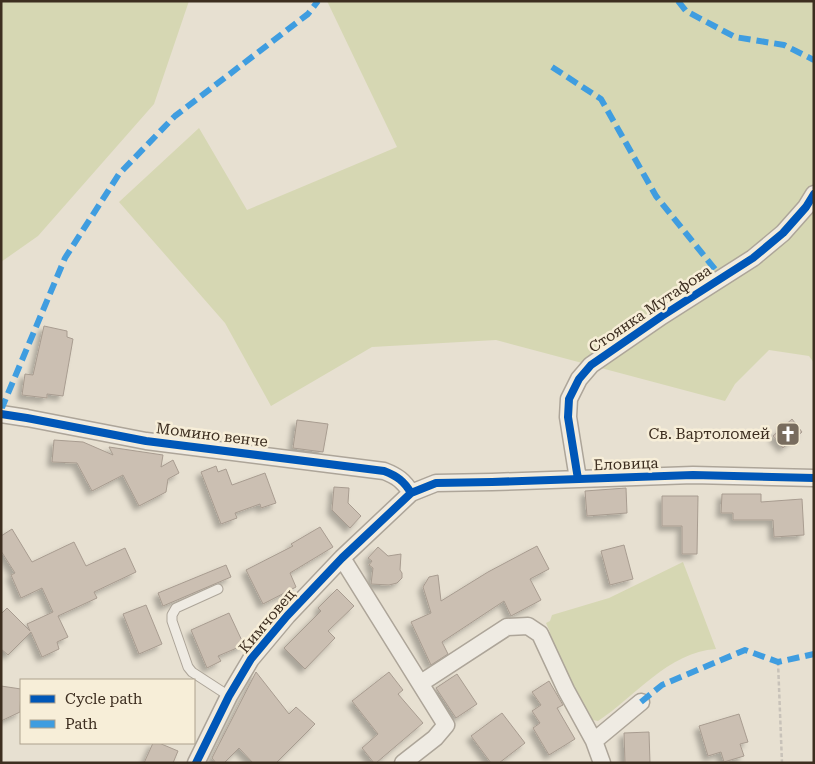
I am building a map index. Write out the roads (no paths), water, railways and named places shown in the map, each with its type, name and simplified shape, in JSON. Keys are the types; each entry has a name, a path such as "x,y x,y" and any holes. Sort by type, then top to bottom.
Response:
{"street":[{"name":"Стоянка Мутафова","path":"578,479 568,417 569,399 579,379 591,365 662,316 753,258 783,233 806,207 814,194"},
{"name":"Момино венче","path":"1,414 146,442 384,471 397,476 405,483 411,494"},
{"name":"Еловица","path":"342,558 411,494 436,483 693,475 814,478"},
{"path":"342,558 446,725 435,738 403,763"},
{"name":"Кимчовец","path":"196,763 229,696 252,659 287,616 342,558"},
{"path":"421,683 507,627 528,626 540,634 566,690 594,741 602,763"},
{"path":"594,741 641,702"}],"lane":[{"path":"218,589 176,608 172,615 172,621 188,667 192,672 229,696"}],"place":[{"name":"Св. Вартоломей","path":"788,434"}]}
